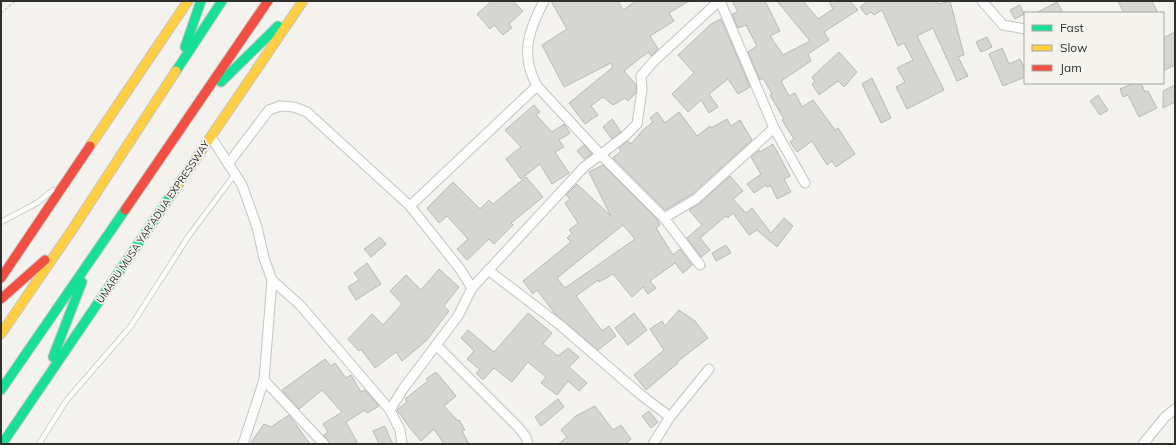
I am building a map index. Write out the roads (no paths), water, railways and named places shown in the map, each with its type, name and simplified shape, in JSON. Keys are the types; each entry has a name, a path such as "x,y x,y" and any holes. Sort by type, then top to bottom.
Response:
{"highway":[{"path":"1,278 188,1"},
{"path":"176,72 201,1"},
{"path":"1,334 64,242 222,1"},
{"path":"1,390 268,1"},
{"path":"195,108 303,2"},
{"name":"UMARU MUSA YAR'ADUA EXPRESSWAY","path":"2,444 303,2"},
{"path":"1,299 64,242"},
{"path":"44,383 92,257"}],"street":[{"path":"544,1 533,22 527,43 527,58 531,75 537,86 602,156 623,175 664,218 700,265"},
{"path":"390,410 403,389 458,316 472,288 584,167 592,160 602,156 637,124 642,90 641,76 653,62 719,1 774,128 805,183"},
{"path":"982,1 1003,24 1024,29"},
{"path":"410,206 537,86"},
{"path":"228,164 269,110 280,106 294,107 308,112 410,206 460,269 472,288"},
{"path":"664,218 696,200 774,128"},
{"path":"211,137 242,185 257,227 264,258 272,280 264,380 243,444"},
{"path":"488,270 560,325 640,395 670,417"},
{"path":"272,280 300,305 390,410 398,426 403,443"},
{"path":"436,345 518,427 526,437 528,444"},
{"path":"653,444 670,417 709,368"},
{"path":"264,380 324,444"},
{"path":"1143,444 1165,417 1175,409"}],"lane":[{"path":"39,444 66,401 131,326 188,237 235,174"},
{"path":"1,222 36,203 70,176"}]}
